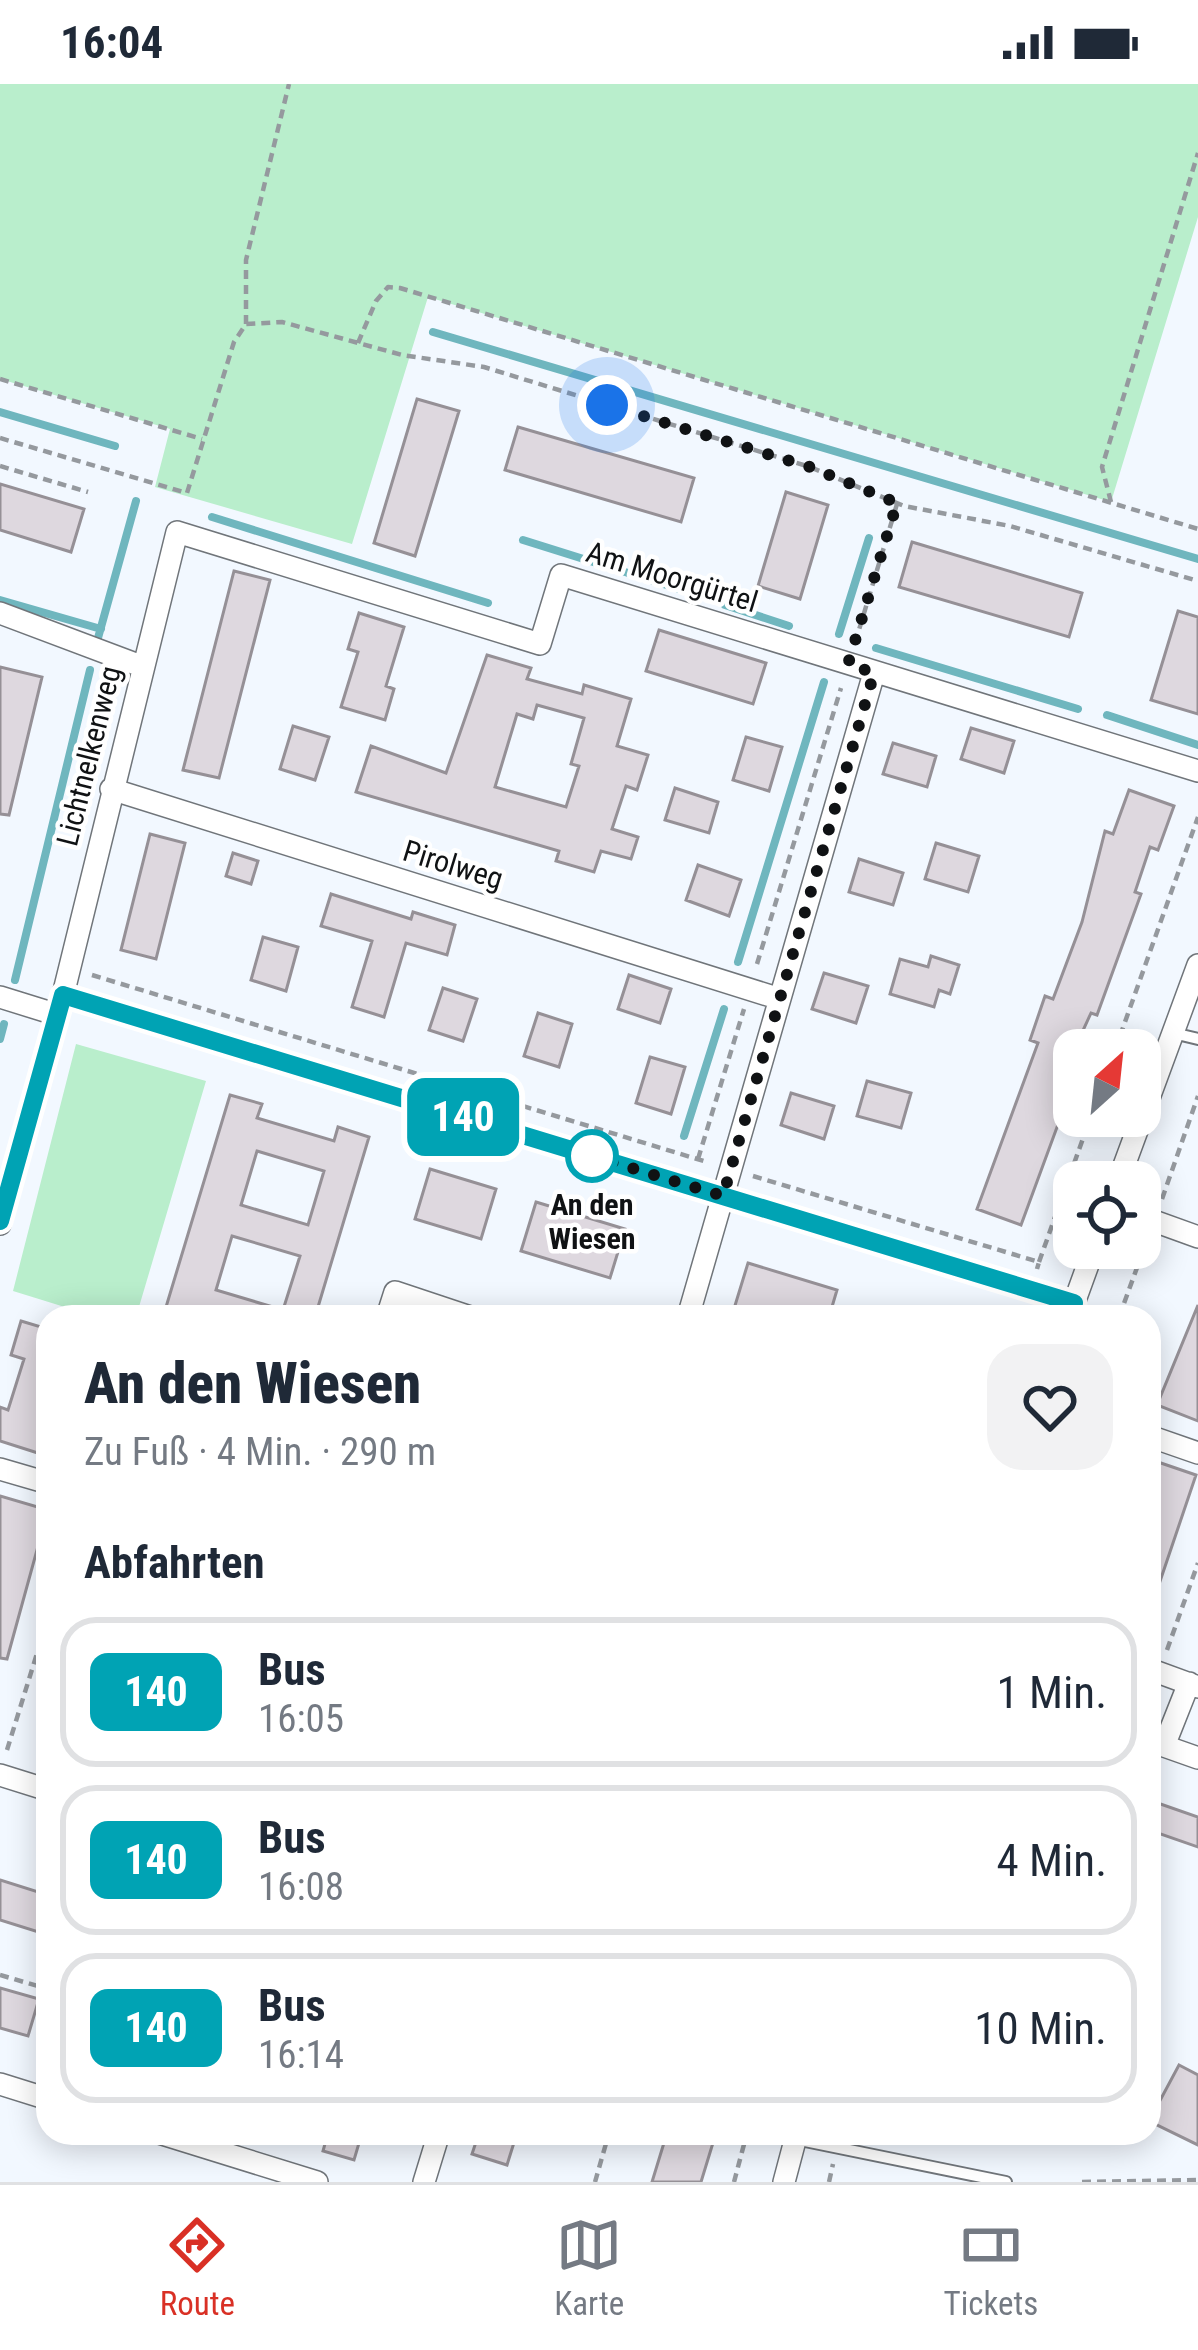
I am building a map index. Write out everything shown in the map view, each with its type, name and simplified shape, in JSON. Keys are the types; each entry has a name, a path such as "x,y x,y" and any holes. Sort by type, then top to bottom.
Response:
{"street":[{"name":"Am Moorgürtel","path":"177,532 541,644 561,575 1198,771"},
{"name":"Lichtnelkenweg","path":"0,1222 60,1005 177,532"},
{"path":"0,613 141,666"},
{"path":"691,1305 874,673"},
{"name":"Pirolweg","path":"111,789 777,998"},
{"path":"1126,1161 1198,965"},
{"path":"0,997 60,1005 723,1196 1056,1305"},
{"path":"1161,1224 1198,1237"},
{"path":"1073,1305 1086,1269"},
{"path":"391,1305 395,1292 433,1305"},
{"path":"1161,1440 1198,1453"},
{"path":"0,1468 36,1479"},
{"path":"1161,1673 1193,1685 1164,1746 1198,1758"},
{"path":"0,1775 36,1786"},
{"path":"0,2084 36,2094"},
{"path":"197,2145 316,2182"},
{"path":"424,2182 435,2145"},
{"path":"784,2182 794,2145"}],"lane":[{"path":"1173,1033 1198,1039"},
{"path":"837,2145 1006,2182"}],"path":[{"path":"0,438 187,493 224,365 246,324 246,260 289,84"},
{"path":"1111,502 1102,467 1198,153"},
{"path":"358,343 376,301 388,287 400,288 1198,529"},
{"path":"246,324 282,322 358,343 484,367 810,467 897,503 1010,526 1198,581"},
{"path":"0,379 202,439"},
{"path":"0,466 88,492"},
{"path":"698,1159 897,503"},
{"path":"1122,1029 1198,817"},
{"path":"1039,1262 1084,1137"},
{"path":"1161,1653 1198,1563"},
{"path":"7,1750 36,1657"},
{"path":"0,1975 36,1986"},
{"path":"595,2182 606,2145"},
{"path":"734,2182 744,2145"},
{"path":"1082,2182 1198,2180"}],"green space":[{"path":"0,84 1198,84 1198,217 1111,502 428,297 352,544 155,487 170,429 0,379"},
{"path":"76,1044 206,1081 140,1305 58,1305 13,1291"}],"building":[{"path":"417,399 459,411 415,556 374,543"},
{"path":"518,427 694,478 681,522 505,470"},
{"path":"0,484 84,509 71,552 0,530"},
{"path":"786,492 828,505 800,599 758,586"},
{"path":"912,542 1082,593 1069,637 899,587"},
{"path":"234,571 270,580 219,778 183,770"},
{"path":"1178,611 1198,617 1198,714 1151,700"},
{"path":"359,613 404,627 386,686 394,689 385,720 341,707 358,652 348,649"},
{"path":"659,630 766,663 753,704 646,671"},
{"path":"487,655 531,668 527,679 582,694 584,685 631,699 617,746 648,755 637,790 626,786 612,829 638,837 631,859 601,851 594,872 556,861 559,851 356,792 371,746 446,773","holes":["537,705 584,718 571,764 579,766 566,807 495,787 517,714 533,719"]},
{"path":"0,667 42,677 9,815 0,814"},
{"path":"293,726 329,737 315,780 280,769"},
{"path":"971,728 1014,741 1004,773 961,759"},
{"path":"746,737 782,747 769,791 733,780"},
{"path":"893,743 936,756 927,787 883,774"},
{"path":"675,788 718,802 709,833 665,820"},
{"path":"1129,790 1174,806 1158,850 1150,847 1135,892 1141,894 1097,1015 1091,1013 1084,1029 1053,1029 1053,1137 1021,1225 977,1209 1038,1043 1030,1040 1045,996 1053,999 1082,922 1105,831 1113,834"},
{"path":"150,834 185,843 156,959 121,950"},
{"path":"936,843 979,856 968,892 925,879"},
{"path":"233,853 258,861 251,884 226,876"},
{"path":"859,859 903,873 893,905 849,892"},
{"path":"698,865 741,880 729,916 686,900"},
{"path":"331,894 411,919 413,912 455,925 447,955 406,943 384,1017 352,1007 372,941 321,926"},
{"path":"263,937 298,947 286,991 251,980"},
{"path":"931,956 959,965 950,994 939,990 934,1007 890,994 900,959 928,967"},
{"path":"824,973 868,986 856,1023 812,1009"},
{"path":"629,975 671,989 660,1023 618,1009"},
{"path":"443,988 477,999 463,1041 429,1030"},
{"path":"538,1013 572,1024 559,1067 524,1056"},
{"path":"650,1057 685,1067 671,1114 636,1103"},
{"path":"867,1081 911,1093 901,1128 857,1116"},
{"path":"791,1093 834,1106 824,1139 781,1125"},
{"path":"230,1095 262,1104 257,1118 334,1141 338,1127 369,1137 319,1305 285,1305 300,1256 232,1236 216,1290 266,1305 167,1305","holes":["257,1151 324,1171 308,1225 241,1205"]},
{"path":"430,1169 496,1189 481,1239 415,1219"},
{"path":"536,1202 625,1229 610,1278 521,1251"},
{"path":"748,1263 837,1290 833,1305 735,1305"},
{"path":"1198,1305 1198,1421 1161,1407 1161,1395"},
{"path":"21,1321 36,1325 36,1452 0,1441 0,1407 8,1410 24,1359 11,1355"},
{"path":"1161,1463 1196,1475 1161,1578"},
{"path":"0,1496 36,1506 36,1554 7,1659 0,1658"},
{"path":"1161,1804 1198,1817 1198,1847 1161,1834"},
{"path":"0,1880 36,1891 36,1931 0,1920"},
{"path":"0,1988 36,1998 28,2036 0,2028"},
{"path":"1179,2065 1198,2075 1198,2145 1161,2127 1161,2099"},
{"path":"325,2145 358,2145 354,2160 323,2151"},
{"path":"475,2145 513,2145 507,2165 472,2154"},
{"path":"663,2145 712,2145 701,2182 652,2182"}],"waterway":[{"path":"433,332 1198,559"},
{"path":"0,412 115,446"},
{"path":"98,638 136,501"},
{"path":"212,517 488,603"},
{"path":"839,634 869,538"},
{"path":"523,540 692,593"},
{"path":"0,600 101,629"},
{"path":"725,605 789,626"},
{"path":"876,648 1078,709"},
{"path":"15,980 90,670"},
{"path":"738,962 824,682"},
{"path":"1107,715 1198,745"},
{"path":"684,1136 724,1009"},
{"path":"0,1039 4,1024"}],"bus line":[{"name":"140","path":"0,1221 63,995 1073,1305"}],"place":[{"name":"An den Wiesen","path":"592,1156"}],"route":[{"path":"592,1156 723,1196 874,673 848,664 897,503 810,467 607,405"}]}
